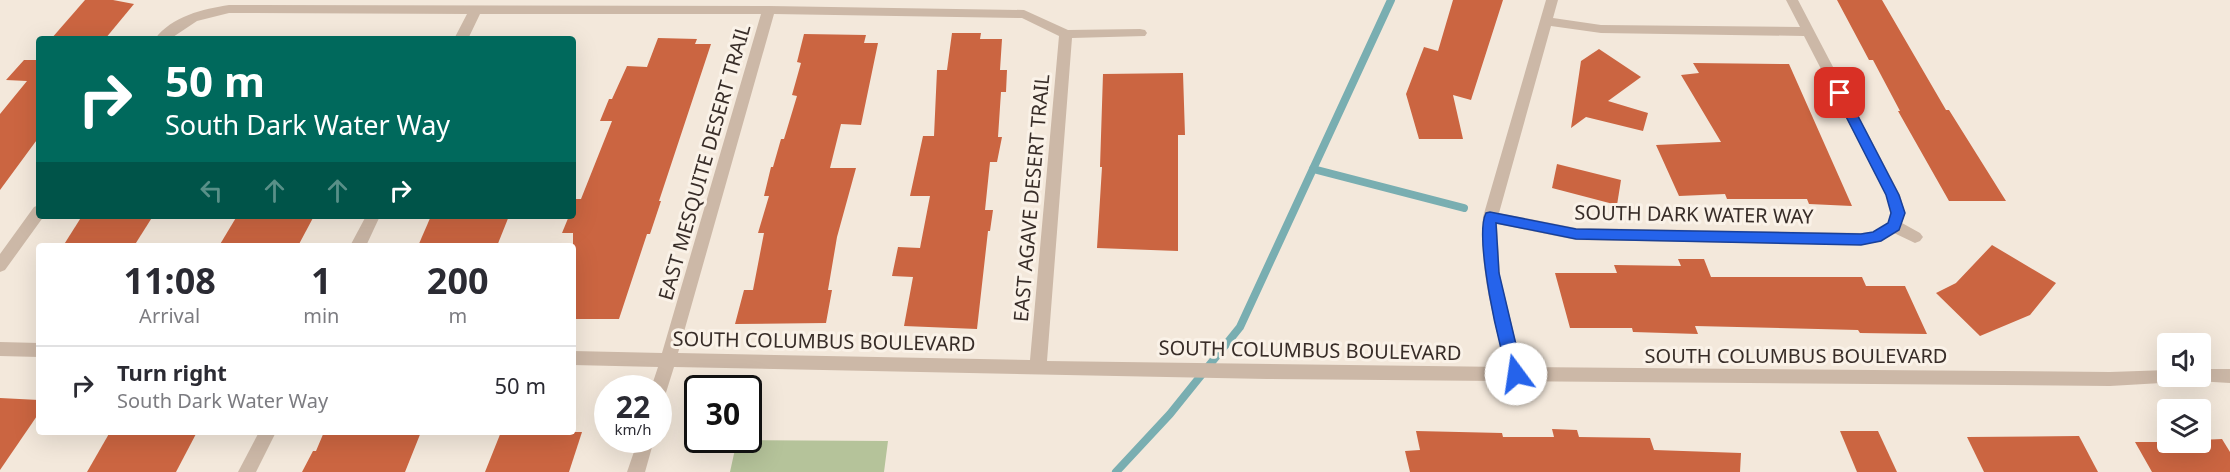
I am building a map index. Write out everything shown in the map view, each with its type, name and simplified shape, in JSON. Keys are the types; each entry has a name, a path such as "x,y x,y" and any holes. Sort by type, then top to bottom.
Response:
{"street":[{"path":"1516,374 1492,273 1488,232 1490,217 1552,0"},
{"path":"1792,0 1893,195 1898,213 1894,226 1915,237"},
{"path":"166,36 191,12 229,9 769,10 1024,14 1066,34 1140,33"},
{"path":"462,36 475,10"},
{"name":"EAST MESQUITE DESERT TRAIL","path":"664,375 769,10"},
{"path":"1547,21 1601,29 1808,32"},
{"name":"EAST AGAVE DESERT TRAIL","path":"1038,366 1066,34"},
{"path":"0,266 36,215"},
{"name":"SOUTH DARK WATER WAY","path":"1490,217 1576,234 1861,239 1876,237 1894,226"},
{"path":"360,243 372,219"},
{"path":"0,349 36,350"},
{"name":"SOUTH COLUMBUS BOULEVARD","path":"576,358 1267,372 2110,379 2157,377"},
{"path":"2211,376 2230,375"},
{"path":"247,472 266,435"},
{"path":"636,472 642,453"}],"green space":[{"path":"762,440 888,441 884,472 730,472 734,453 762,453"}],"building":[{"path":"85,0 113,0 134,4 107,36 54,36"},
{"path":"1453,0 1503,0 1471,100 1453,95 1463,139 1419,139 1406,94 1424,47 1438,51"},
{"path":"1837,0 1882,0 1946,110 1949,110 2006,201 1949,201 1898,111 1900,111 1873,60 1869,60"},
{"path":"952,33 981,33 980,39 1002,39 1000,70 1007,70 1006,92 1001,92 998,137 1002,137 997,162 990,162 985,210 993,210 990,231 988,231 977,329 904,326 913,277 892,276 898,247 920,248 930,196 910,196 923,136 934,136 937,70 947,70"},
{"path":"804,34 866,35 864,43 878,43 861,125 841,124 830,168 856,168 837,237 828,290 832,290 826,323 735,324 744,290 753,290 764,233 758,233 769,196 764,196 771,167 773,167 781,139 784,139 797,96 792,95 801,63 797,62"},
{"path":"658,38 697,39 695,44 711,44 650,234 647,234 619,319 576,319 576,243 573,243 573,233 562,233 568,219 576,219 576,199 581,199 612,121 600,121 609,99 612,99 627,66 647,67"},
{"path":"1599,49 1641,77 1608,101 1648,113 1643,131 1586,117 1571,128 1581,61"},
{"path":"24,60 36,60 36,141 0,190 0,114 27,81 6,80"},
{"path":"1693,63 1789,64 1852,206 1809,204 1807,199 1727,199 1725,194 1679,196 1656,145 1721,142 1681,75 1699,73"},
{"path":"1183,73 1185,135 1178,135 1178,251 1097,248 1102,167 1100,167 1103,74"},
{"path":"1557,164 1621,180 1617,205 1552,188"},
{"path":"80,219 151,219 136,243 65,243"},
{"path":"235,219 312,219 300,243 221,243"},
{"path":"430,219 508,219 498,243 419,243"},
{"path":"1992,245 2056,283 2030,315 1980,336 1936,293 1956,283"},
{"path":"1678,259 1704,259 1711,277 1862,277 1866,286 1905,286 1927,334 1695,326 1698,334 1633,332 1632,328 1570,328 1555,273 1617,273 1614,265 1681,266"},
{"path":"0,398 36,400 36,417 0,470"},
{"path":"1552,429 1577,430 1579,437 1650,438 1654,450 1741,453 1740,472 1410,472 1405,451 1420,450 1416,431 1502,433 1503,437 1554,437"},
{"path":"1840,431 1878,431 1897,472 1857,472"},
{"path":"576,432 582,432 569,472 485,472 500,435 576,435"},
{"path":"108,435 195,435 176,472 87,472"},
{"path":"323,435 420,435 405,472 302,472 313,451 316,451"},
{"path":"2079,436 2098,472 1984,472 1967,437"},
{"path":"2222,439 2230,452 2230,472 2152,472 2135,442 2157,442 2157,453 2211,453 2211,440"}],"waterway":[{"path":"1116,472 1170,414 1240,327 1391,0"},
{"path":"1313,169 1464,208"}],"route":[{"path":"1516,374 1492,273 1488,232 1490,217 1531,227 1576,234 1861,239 1876,237 1894,226 1898,213 1893,195 1840,93"}]}
